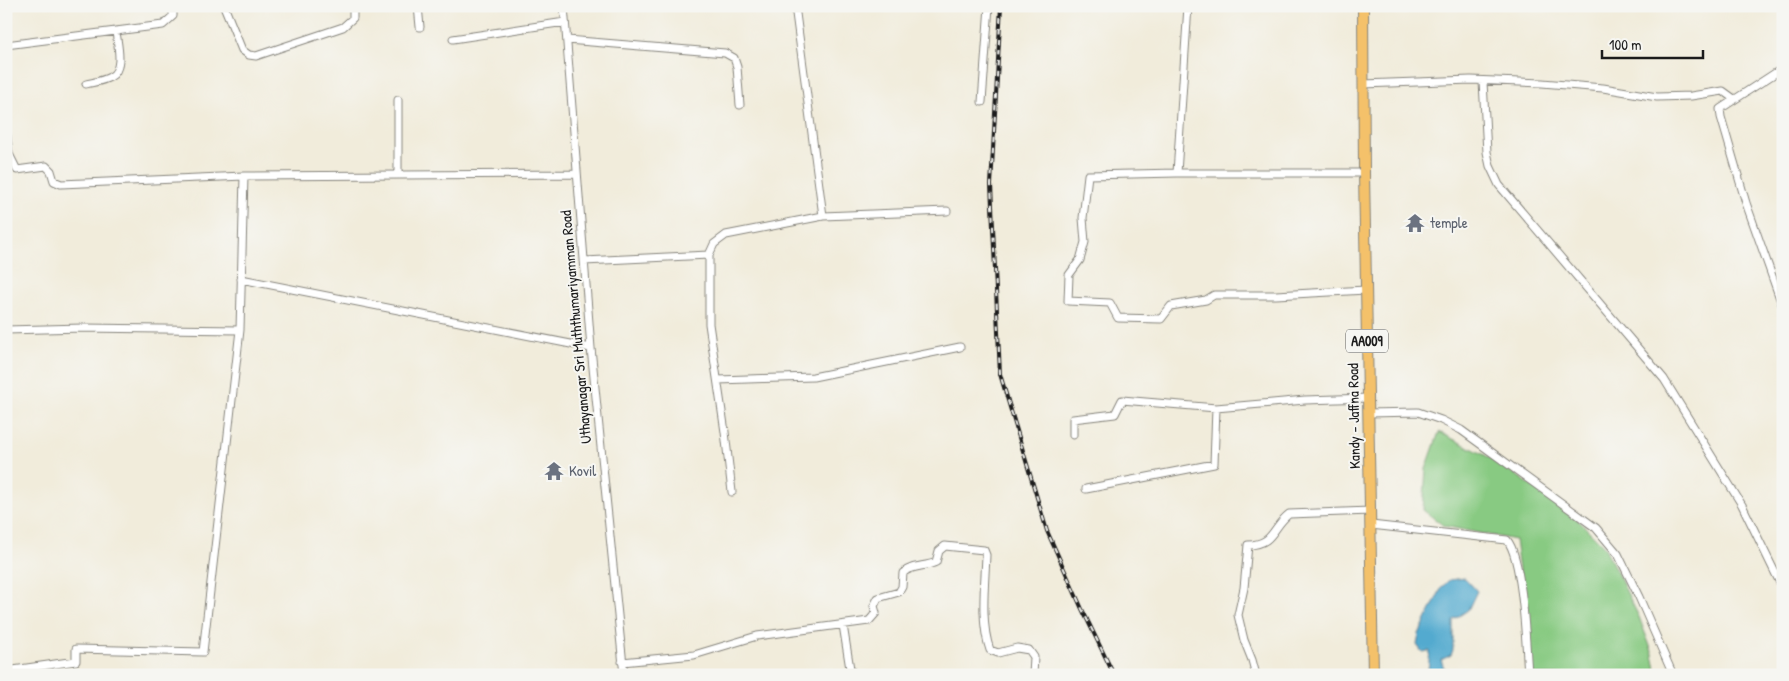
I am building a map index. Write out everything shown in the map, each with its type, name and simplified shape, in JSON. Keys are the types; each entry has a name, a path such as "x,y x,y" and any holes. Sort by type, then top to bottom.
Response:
{"highway":[{"name":"Kandy - Jaffna Road","path":"1363,6 1373,675"}],"street":[{"path":"6,45 164,25 173,16 173,6"},
{"path":"224,6 242,50 249,55 256,56 343,27 353,18 352,6"},
{"path":"418,6 420,26"},
{"name":"Uthayanagar Sri Muththumariyamman Road","path":"564,6 591,348 624,675"},
{"path":"795,6 823,216"},
{"path":"982,102 990,6"},
{"path":"1177,173 1188,6"},
{"path":"453,39 565,22"},
{"path":"86,84 112,77 117,70 119,59 116,31"},
{"path":"567,40 724,53 734,58 737,67 740,105"},
{"path":"1783,68 1720,109 1746,203 1783,307"},
{"path":"1363,84 1471,80 1603,88 1657,97 1691,96 1723,92 1734,99"},
{"path":"1483,82 1486,152 1499,185 1664,379 1742,505 1783,589"},
{"path":"398,100 398,175"},
{"path":"6,130 8,154 16,170 46,166 51,171 54,181 61,184 244,176 576,174"},
{"path":"1364,173 1177,173 1088,176 1083,218 1085,242 1080,260 1069,275 1068,301 1110,303 1118,318 1161,319 1171,306 1206,300 1214,295 1276,295 1366,290"},
{"path":"6,671 76,660 76,649 202,652 240,330 244,176"},
{"path":"732,492 709,324 709,255 714,244 726,235 823,216 947,211"},
{"path":"584,260 709,255"},
{"path":"241,279 591,348"},
{"path":"6,330 83,328 240,330"},
{"path":"718,380 812,377 960,347"},
{"path":"1073,435 1073,419 1114,414 1122,400 1216,408 1305,400 1369,398"},
{"path":"1086,490 1214,464 1216,408"},
{"path":"1368,413 1418,412 1441,420 1481,443 1596,528 1618,554 1640,597 1673,675"},
{"path":"1256,675 1238,615 1244,588 1248,545 1257,545 1266,541 1289,514 1371,511"},
{"path":"1371,525 1507,540 1512,546 1521,592 1528,675"},
{"path":"622,662 694,655 757,636 869,621 876,614 875,602 878,598 899,592 902,587 903,572 907,569 929,566 936,562 941,548 946,546 984,550 986,555 984,603 990,650 998,653 1017,648 1030,650 1034,657 1033,675"},
{"path":"843,625 851,675"}],"green space":[{"path":"1439,432 1485,455 1522,479 1576,518 1604,546 1639,617 1653,654 1657,675 1533,675 1515,540 1444,526 1423,510 1426,469"}],"water":[{"path":"1465,578 1477,591 1468,610 1453,620 1453,650 1451,655 1441,660 1444,668 1452,671 1455,675 1443,675 1428,670 1430,651 1422,652 1417,645 1419,634 1442,587 1449,580"}],"railway":[{"path":"1001,6 991,185 1000,374 1047,531 1114,675"}],"place":[{"name":"temple","path":"1415,223"},
{"name":"Kovil","path":"554,471"}]}
